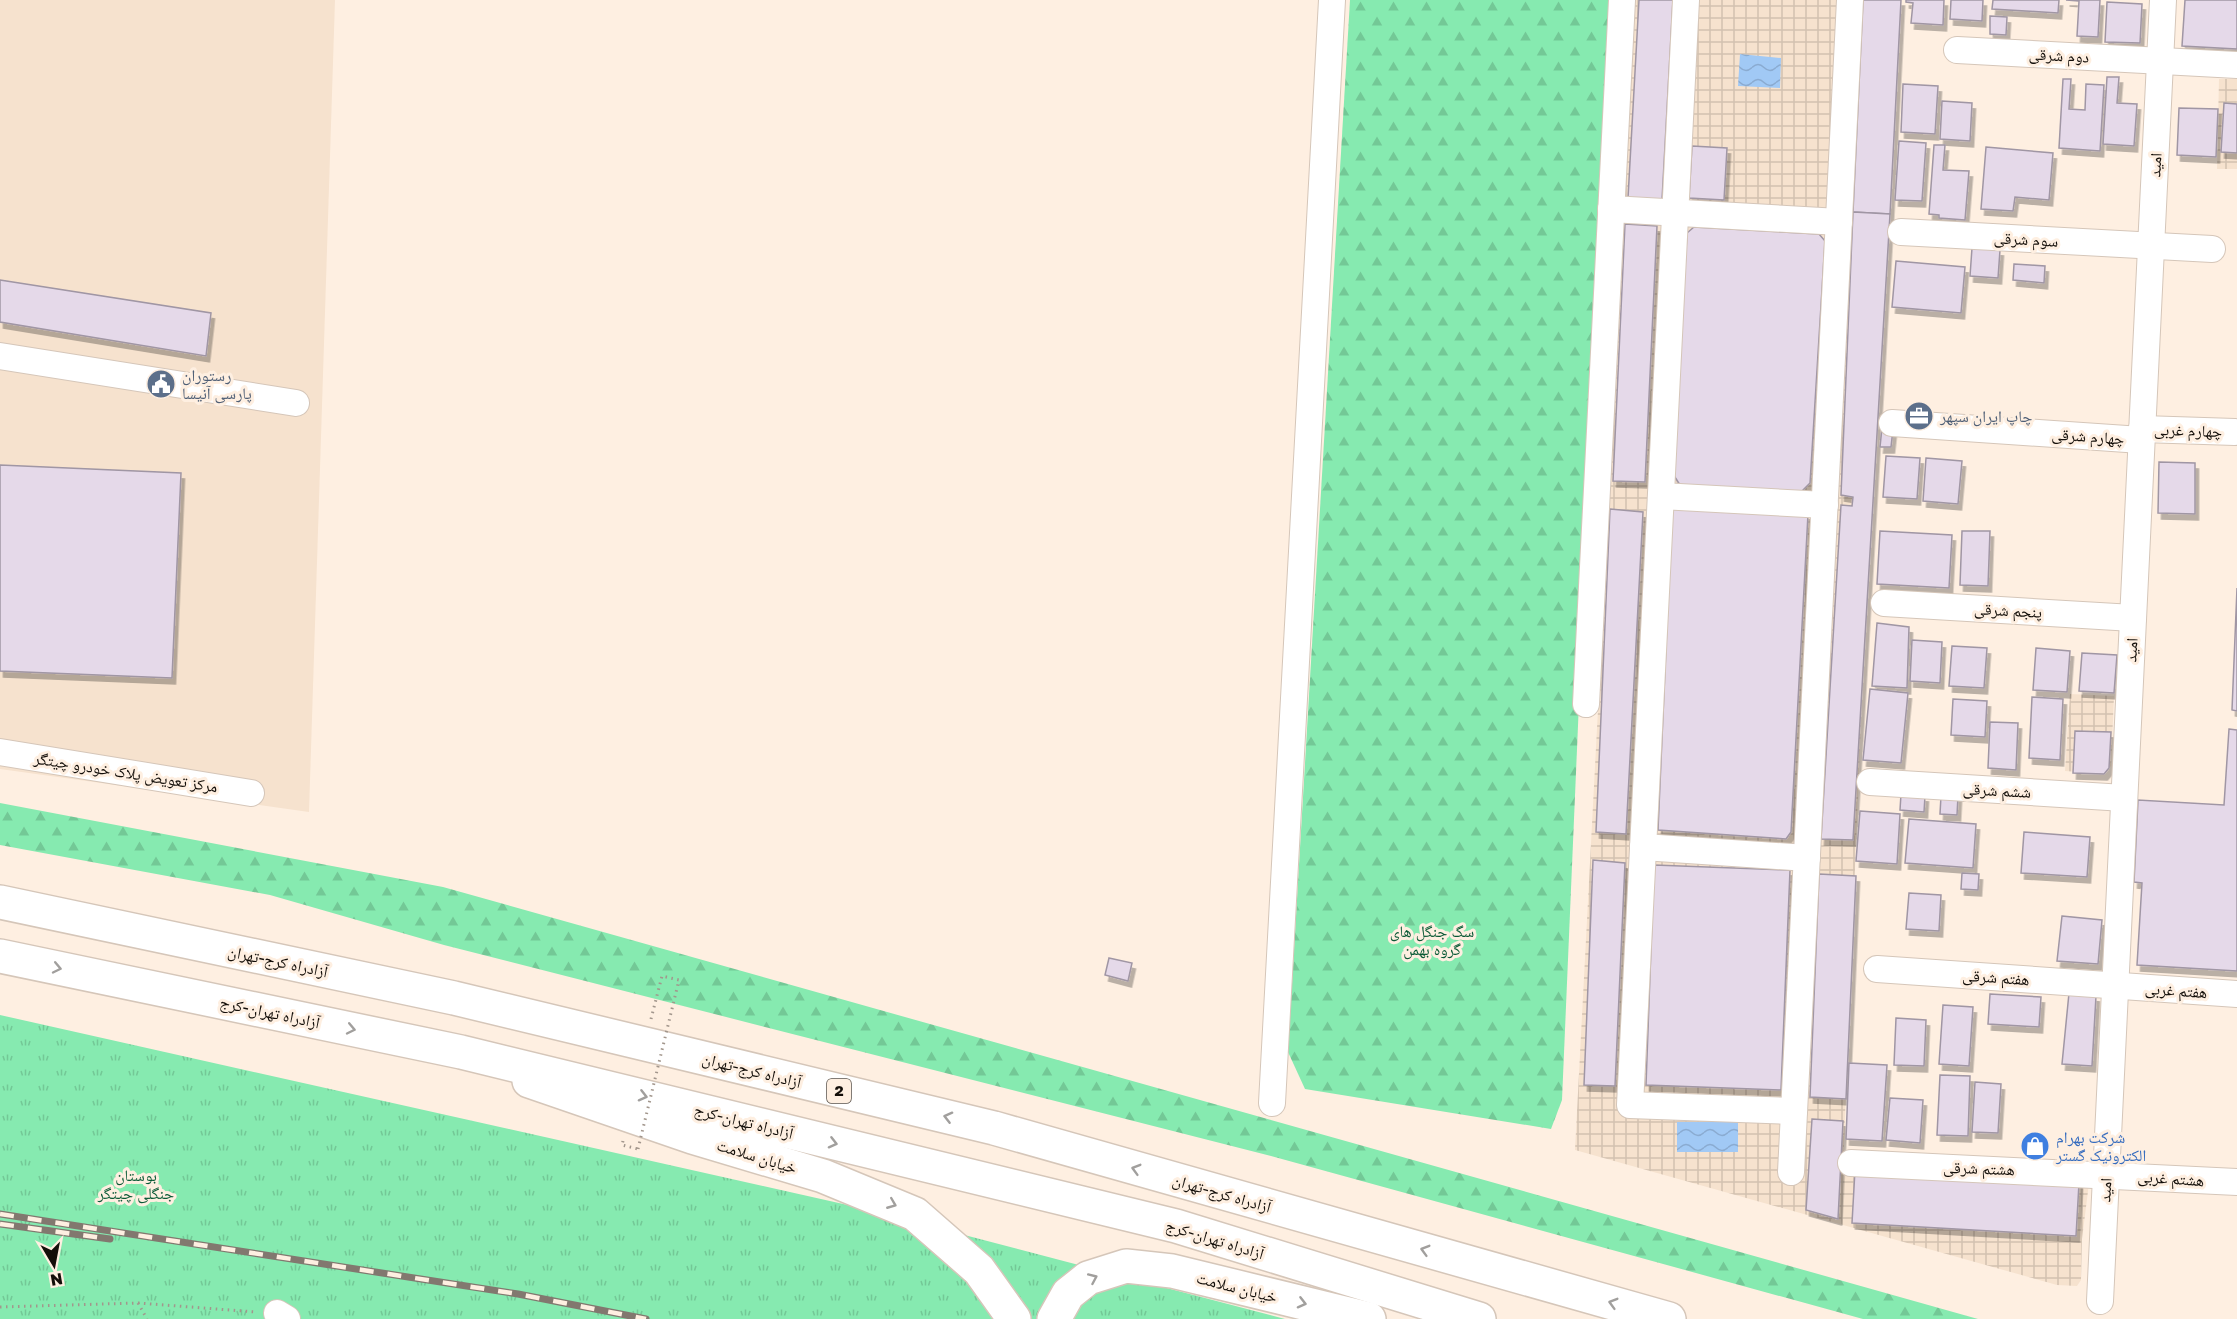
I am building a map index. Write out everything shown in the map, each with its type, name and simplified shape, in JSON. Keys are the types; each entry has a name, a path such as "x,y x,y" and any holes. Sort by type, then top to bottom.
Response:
{"main road":[{"name":"آزادراه کرج-تهران","path":"0,902 454,998 994,1128 1669,1319"},
{"name":"آزادراه تهران-کرج","path":"0,956 461,1052 1176,1226 1479,1319"},
{"name":"خیابان سلامت","path":"461,1052 533,1083 692,1137 823,1176 915,1214 979,1270 1014,1319"},
{"name":"خیابان سلامت","path":"1054,1319 1068,1294 1088,1278 1126,1266 1172,1271 1369,1319"}],"lane":[{"path":"1272,1103 1332,0"},
{"path":"1586,704 1622,0"},
{"path":"1686,0 1630,1106 1794,1111"},
{"path":"1791,1172 1850,0"},
{"name":"امید","path":"2100,1301 2163,0"},
{"name":"دوم شرقی","path":"1957,50 2237,65"},
{"path":"1611,209 1839,222"},
{"name":"سوم شرقی","path":"1901,232 2212,249"},
{"path":"0,356 296,403"},
{"name":"چهارم شرقی","path":"1892,423 2142,434"},
{"name":"چهارم غربی","path":"2142,434 2235,432"},
{"path":"1661,496 1825,505"},
{"name":"پنجم شرقی","path":"1884,603 2133,618"},
{"name":"مرکز تعویض پلاک خودرو چیتگر","path":"0,752 251,793"},
{"name":"ششم شرقی","path":"1870,782 2124,798"},
{"path":"1643,847 1807,858"},
{"name":"هفتم شرقی","path":"1877,969 2115,986"},
{"name":"هفتم غربی","path":"2115,986 2237,994"},
{"name":"هشتم شرقی","path":"1851,1163 2106,1174"},
{"name":"هشتم غربی","path":"2106,1174 2237,1182"}],"path":[{"path":"622,1145 638,1149 679,980 662,976 645,1044"},
{"path":"0,1307 138,1304 282,1316"},
{"path":"138,1304 147,1319"}],"shaded area":[{"name":"رستوران پارسی آنیسا","path":"0,0 335,0 309,812 0,769"},
{"path":"1635,0 1890,0 1843,1166 2089,1183 2082,1239 2081,1280 2077,1286 2057,1285 1575,1150"},
{"path":"2219,79 2237,79 2237,169 2217,169"},
{"path":"2070,694 2114,696 2111,766 2104,774 2065,771"}],"green space":[{"name":"سگ جنگل های گروه بهمن","path":"1350,0 1609,0 1562,1100 1551,1129 1305,1089 1288,1052"},
{"path":"0,803 443,887 1978,1319 1863,1319 1271,1156 444,945 270,895 0,845"},
{"name":"بوستان جنگلی چیتگر","path":"0,1015 861,1208 1285,1319 0,1319"}],"water":[{"path":"1740,54 1781,58 1780,88 1738,86"},
{"path":"1677,1122 1738,1122 1738,1152 1677,1152"}],"building":[{"path":"1639,0 1673,0 1662,200 1628,198"},
{"path":"1863,0 1901,0 1890,214 1853,212"},
{"path":"1906,0 1944,0 1943,25 1911,23 1913,3 1906,2"},
{"path":"1951,0 1983,0 1982,21 1950,19"},
{"path":"1993,0 2059,0 2058,13 1992,9"},
{"path":"2066,0 2100,0 2098,37 2077,36 2079,1"},
{"path":"2185,0 2237,0 2237,49 2182,46"},
{"path":"2107,2 2142,4 2140,43 2105,42"},
{"path":"1990,16 2007,17 2006,35 1990,34"},
{"path":"2107,77 2119,77 2117,103 2137,104 2134,146 2103,144"},
{"path":"2063,79 2071,79 2069,109 2085,110 2086,84 2104,85 2100,151 2059,148"},
{"path":"1903,84 1938,86 1935,134 1901,132"},
{"path":"1942,101 1972,103 1970,141 1940,139"},
{"path":"2224,103 2237,104 2237,153 2221,152"},
{"path":"2179,108 2218,109 2216,157 2177,155"},
{"path":"1899,141 1926,143 1922,201 1895,200"},
{"path":"1934,145 1945,145 1943,170 1969,171 1965,220 1939,218 1939,215 1929,214"},
{"path":"1692,146 1727,148 1724,200 1689,198"},
{"path":"1986,147 2053,153 2049,200 2015,197 2013,211 1981,209"},
{"path":"1853,212 1890,214 1853,840 1821,839 1841,505 1852,506 1853,497 1841,495"},
{"path":"1625,224 1657,226 1645,482 1613,481"},
{"path":"1694,227 1819,234 1825,241 1810,483 1801,492 1680,485 1673,474 1687,233"},
{"path":"1972,248 2000,250 1998,278 1970,276"},
{"path":"1896,261 1965,267 1961,313 1892,307"},
{"path":"2014,264 2045,266 2044,283 2013,280"},
{"path":"0,280 211,313 206,356 0,322"},
{"path":"1882,428 1893,429 1891,447 1880,447"},
{"path":"1886,456 1920,458 1917,499 1883,497"},
{"path":"1926,458 1962,461 1958,504 1923,501"},
{"path":"2159,462 2195,463 2195,514 2158,513"},
{"path":"0,465 181,473 172,678 0,671"},
{"path":"1610,509 1643,512 1626,834 1596,832"},
{"path":"1672,509 1808,514 1791,832 1786,839 1658,830"},
{"path":"1880,531 1952,535 1949,588 1877,584"},
{"path":"1962,531 1990,531 1988,586 1960,585"},
{"path":"2237,588 2237,711 2232,710"},
{"path":"1877,623 1909,627 1907,688 1872,686"},
{"path":"1912,640 1942,642 1940,683 1910,681"},
{"path":"1952,646 1987,648 1984,688 1949,686"},
{"path":"2036,648 2070,651 2067,692 2033,690"},
{"path":"2082,653 2117,655 2114,693 2079,691"},
{"path":"1870,689 1908,693 1901,763 1863,760"},
{"path":"2032,697 2063,699 2060,760 2029,758"},
{"path":"1953,699 1987,701 1985,737 1951,735"},
{"path":"1990,722 2018,723 2016,770 1988,768"},
{"path":"2229,729 2237,730 2237,971 2137,965 2142,883 2134,882 2138,800 2224,805"},
{"path":"2075,731 2111,732 2109,768 2104,774 2073,773"},
{"path":"1901,794 1925,796 1924,812 1900,810"},
{"path":"1941,796 1958,796 1957,815 1940,814"},
{"path":"1860,811 1900,814 1897,864 1856,861"},
{"path":"1909,819 1976,824 1973,868 1905,863"},
{"path":"2024,832 2090,837 2087,877 2021,873"},
{"path":"1593,860 1625,863 1615,1086 1584,1085"},
{"path":"1654,865 1790,870 1781,1090 1646,1085"},
{"path":"1962,873 1979,874 1978,890 1961,889"},
{"path":"1819,874 1856,876 1846,1099 1810,1097"},
{"path":"1909,893 1941,895 1939,931 1906,929"},
{"path":"2062,916 2102,920 2098,964 2057,961"},
{"path":"1109,958 1132,963 1128,981 1105,975"},
{"path":"2069,993 2096,996 2092,1066 2062,1064"},
{"path":"1990,994 2041,997 2039,1027 1988,1024"},
{"path":"1943,1005 1973,1007 1969,1066 1939,1064"},
{"path":"1896,1018 1926,1020 1924,1066 1894,1065"},
{"path":"1849,1063 1887,1065 1882,1141 1846,1139"},
{"path":"1940,1075 1970,1076 1968,1136 1937,1135"},
{"path":"1975,1082 2001,1084 1998,1133 1972,1132"},
{"path":"1890,1098 1923,1100 1920,1143 1886,1140"},
{"path":"1812,1119 1843,1121 1838,1219 1806,1210"},
{"path":"1855,1170 2079,1183 2076,1236 1852,1223"}],"railway":[{"path":"0,1214 518,1294 646,1319"},
{"path":"0,1224 110,1239"}],"place":[{"name":"رستوران پارسی آنیسا","path":"161,384"},
{"name":"چاپ ایران سپهر","path":"1919,416"},
{"name":"شرکت بهرام الکترونیک گستر","path":"2035,1146"}]}
